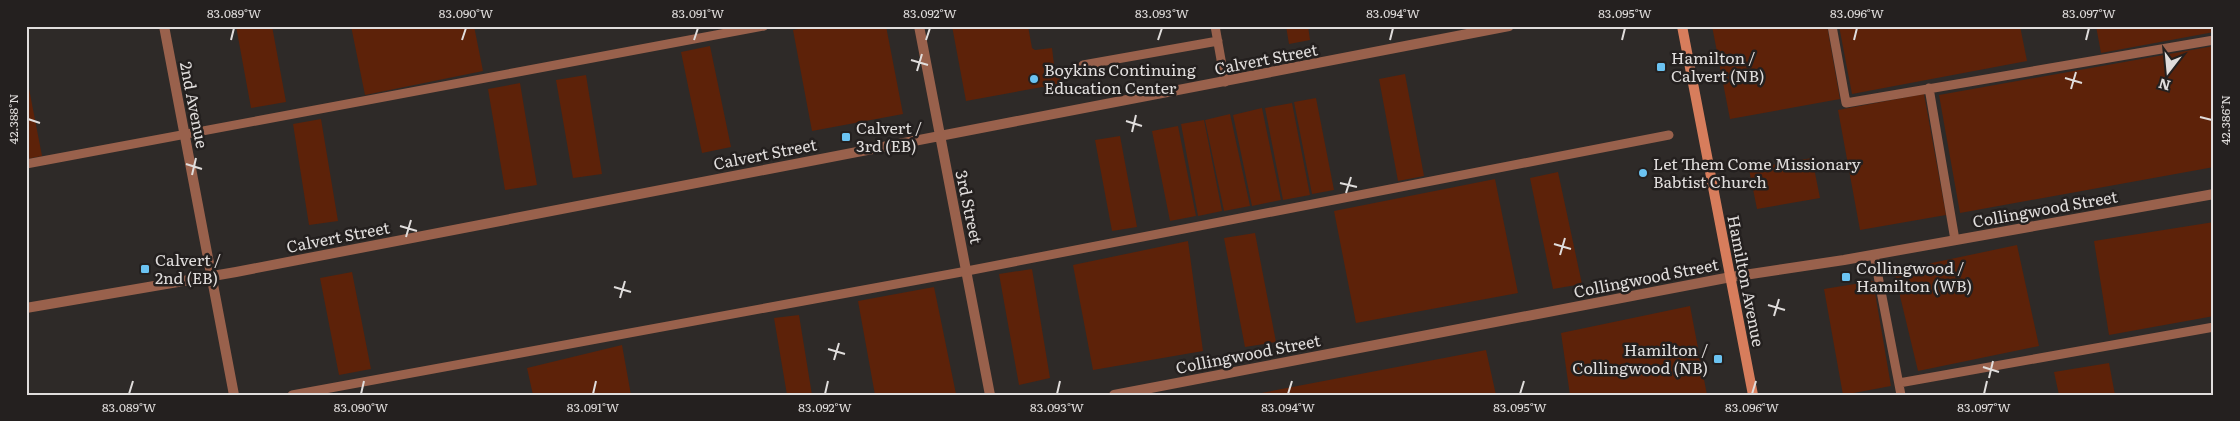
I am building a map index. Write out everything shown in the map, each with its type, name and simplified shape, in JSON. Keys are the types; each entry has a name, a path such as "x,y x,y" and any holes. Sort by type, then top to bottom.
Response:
{"main road":[{"name":"Hamilton Avenue","path":"1682,26 1753,395"}],"street":[{"name":"2nd Avenue","path":"164,26 210,277 234,395"},
{"name":"3rd Street","path":"919,26 990,395"},
{"name":"Calvert Street","path":"26,308 210,277 1509,26"},
{"name":"Collingwood Street","path":"1114,395 1731,277 1874,255 2214,194"}],"lane":[{"path":"26,164 185,136 764,26"},
{"path":"1215,26 1225,82"},
{"path":"1832,26 1846,103 2214,40"},
{"path":"1083,65 1218,41"},
{"path":"1929,88 1955,240"},
{"path":"292,395 967,271 1424,184 1669,135"},
{"path":"1874,255 1901,395"},
{"path":"1899,383 2214,328"}],"shaded area":[{"path":"236,26 272,26 286,102 251,108"},
{"path":"351,26 474,26 483,71 365,95"},
{"path":"812,26 886,26 903,114 812,131 793,30"},
{"path":"952,26 1028,26 1032,48 1035,50 1052,48 1055,73 1064,83 966,101"},
{"path":"1286,26 1308,26 1310,40 1289,44"},
{"path":"1712,26 1827,26 1840,99 1730,119"},
{"path":"1839,26 2020,26 2027,61 1852,94"},
{"path":"2096,26 2214,26 2214,32 2101,53"},
{"path":"710,46 731,147 702,153 681,52"},
{"path":"2214,46 2214,167 1960,213 1939,95"},
{"path":"26,73 42,156 26,159"},
{"path":"1405,74 1424,176 1398,181 1379,79"},
{"path":"586,75 602,174 573,178 556,80"},
{"path":"520,83 537,185 505,190 488,89"},
{"path":"1924,94 1946,215 1860,230 1838,110"},
{"path":"1316,98 1334,190 1312,194 1294,102"},
{"path":"1292,103 1310,195 1283,200 1265,108"},
{"path":"1262,108 1281,200 1252,206 1233,115"},
{"path":"1230,114 1250,206 1224,211 1205,120"},
{"path":"321,119 338,221 309,225 293,124"},
{"path":"1204,120 1222,211 1198,216 1181,124"},
{"path":"1178,126 1196,216 1170,221 1152,131"},
{"path":"1120,136 1137,227 1112,231 1095,140"},
{"path":"1812,158 1820,198 1757,209 1749,169"},
{"path":"1558,172 1582,284 1553,289 1530,178"},
{"path":"1495,179 1518,293 1356,323 1334,211"},
{"path":"2214,222 2214,316 2109,335 2094,241"},
{"path":"1255,233 1276,342 1245,347 1224,238"},
{"path":"1188,241 1203,351 1093,370 1073,265"},
{"path":"2017,245 2039,346 1918,371 1894,271"},
{"path":"1032,269 1050,378 1019,385 999,274"},
{"path":"352,272 371,369 339,375 320,278"},
{"path":"1873,281 1891,386 1843,395 1824,289"},
{"path":"934,287 956,394 875,395 858,301"},
{"path":"1690,306 1707,395 1570,395 1561,333"},
{"path":"799,315 812,395 787,395 774,318"},
{"path":"622,345 631,395 533,395 527,368"},
{"path":"1486,350 1496,395 1251,395"},
{"path":"2109,363 2115,395 2059,395 2054,372"}],"place":[{"name":"Hamilton / Calvert (NB)","path":"1661,67"},
{"name":"Boykins Continuing Education Center","path":"1034,79"},
{"name":"Calvert / 3rd (EB)","path":"846,137"},
{"name":"Let Them Come Missionary Babtist Church","path":"1643,173"},
{"name":"Calvert / 2nd (EB)","path":"145,269"},
{"name":"Collingwood / Hamilton (WB)","path":"1846,277"},
{"name":"Hamilton / Collingwood (NB)","path":"1718,359"}]}
